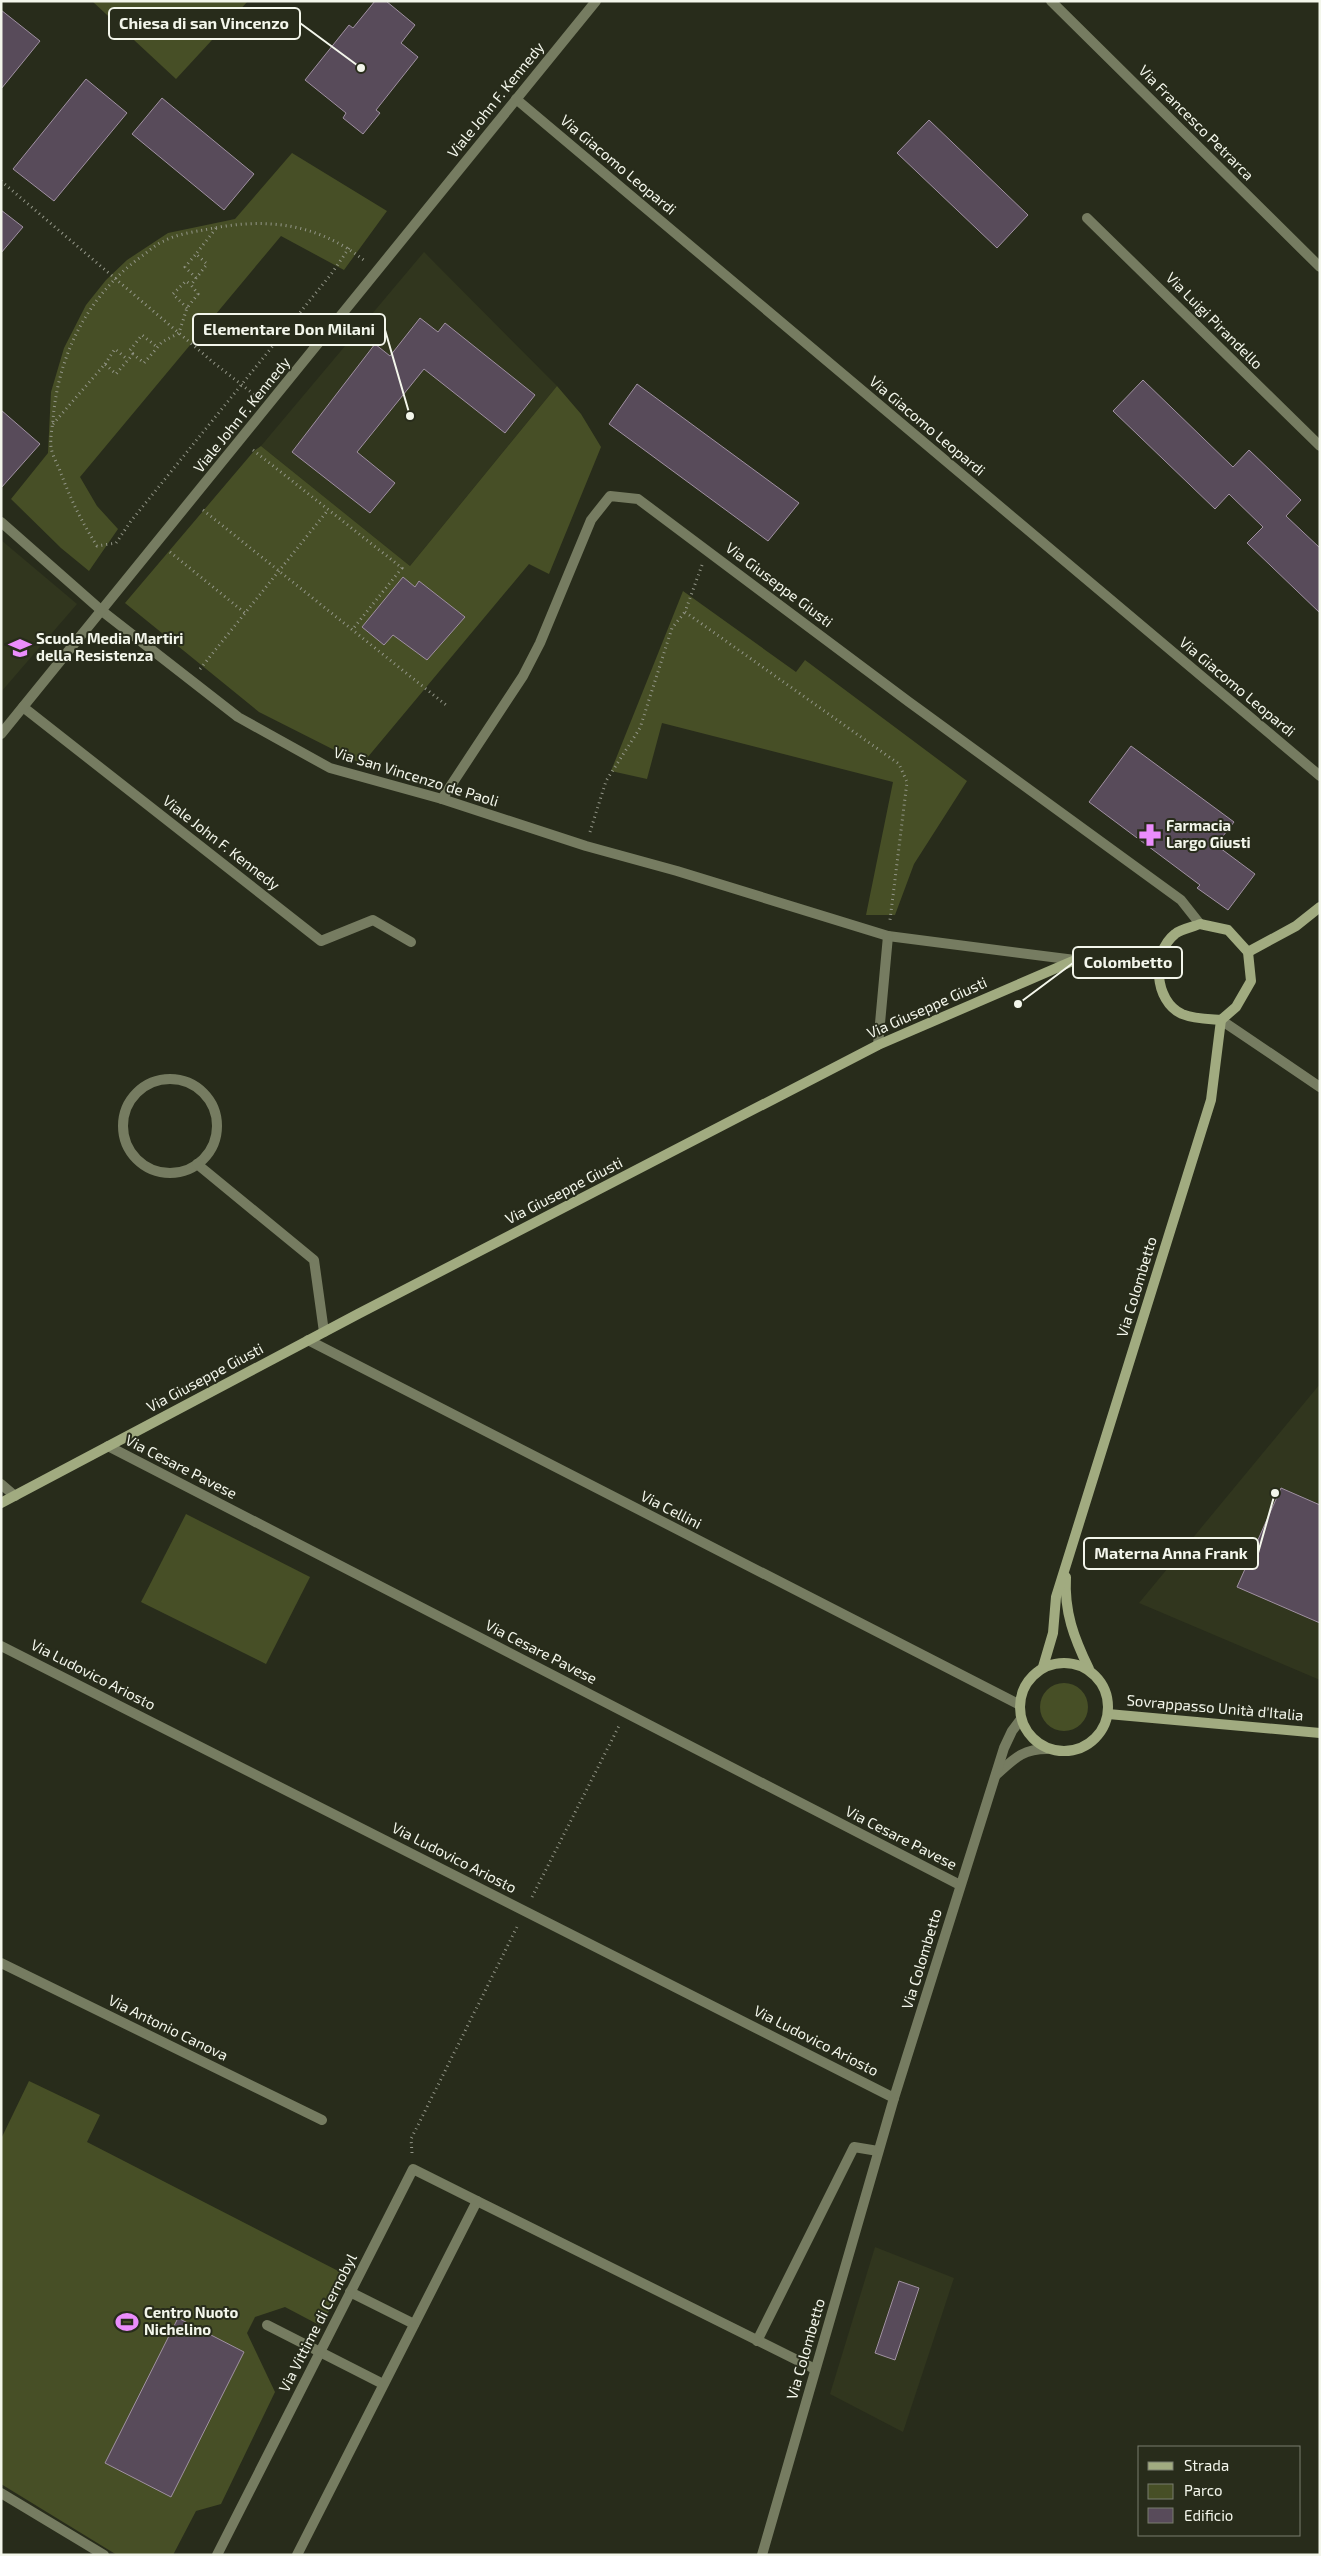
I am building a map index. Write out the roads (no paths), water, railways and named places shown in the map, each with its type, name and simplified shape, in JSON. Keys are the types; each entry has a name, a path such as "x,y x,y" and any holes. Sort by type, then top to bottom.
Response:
{"street":[{"name":"Viale John F. Kennedy","path":"1,734 158,543 596,1"},
{"name":"Via Francesco Petrarca","path":"1051,1 1320,267"},
{"name":"Via Giacomo Leopardi","path":"516,99 1320,776"},
{"name":"Via Luigi Pirandello","path":"1087,218 1320,446"},
{"name":"Via Giuseppe Giusti","path":"442,799 523,676 540,642 591,520 610,496 638,499 909,702 1181,900 1200,924"},
{"name":"Via San Vincenzo de Paoli","path":"1,522 102,611 238,717 330,768 442,799 586,846 678,871 888,936 1075,960"},
{"name":"Viale John F. Kennedy","path":"23,707 321,941 373,920 411,942"},
{"path":"1248,952 1296,926 1320,907"},
{"path":"1221,1020 1236,1007 1251,981 1248,952 1228,930 1200,924 1175,934 1159,958 1162,993 1181,1013 1203,1019 1221,1020 1320,1087"},
{"path":"878,1046 888,936"},
{"name":"Via Giuseppe Giusti","path":"1,1503 308,1340 878,1046 1075,960 1159,958"},
{"name":"Via Colombetto","path":"1044,1667 1053,1633 1056,1597 1211,1100 1221,1020"},
{"path":"177,1079 193,1084 208,1097 215,1112 217,1132 212,1148 197,1164 185,1170 169,1173 147,1167 132,1153 125,1138 124,1117 129,1102 140,1090 158,1080 177,1079"},
{"path":"197,1164 314,1260 324,1332"},
{"name":"Via Cellini","path":"308,1340 1020,1705"},
{"name":"Via Cesare Pavese","path":"108,1446 960,1885"},
{"path":"1,1484 15,1496"},
{"name":"Via Colombetto","path":"996,1776 1018,1756 1030,1749 1047,1748 1059,1751 1081,1748 1099,1735 1108,1714 1107,1693 1097,1676 1089,1669 1073,1636 1066,1603 1067,1561"},
{"name":"Via Ludovico Ariosto","path":"1,1646 894,2098"},
{"path":"1047,1748 1031,1736 1021,1719 1020,1705 1027,1683 1044,1667 1052,1664 1071,1662 1089,1669"},
{"name":"Sovrappasso Unità d'Italia","path":"1108,1714 1320,1733"},
{"name":"Via Colombetto","path":"762,2555 894,2098 1004,1748 1012,1731 1021,1719"},
{"name":"Via Antonio Canova","path":"1,1963 322,2120"},
{"path":"757,2341 854,2146 878,2151"},
{"name":"Via Vittime di Cernobyl","path":"217,2555 413,2168 476,2200"},
{"path":"297,2555 476,2200 815,2369"},
{"path":"350,2292 414,2324"},
{"path":"267,2325 384,2384"},
{"path":"1,2493 104,2555"}],"place":[{"name":"Chiesa di san Vincenzo","path":"361,68"},
{"name":"Elementare Don Milani","path":"410,416"},
{"name":"Scuola Media Martiri della Resistenza","path":"20,648"},
{"name":"Farmacia Largo Giusti","path":"1150,835"},
{"name":"Colombetto","path":"1018,1004"},
{"name":"Materna Anna Frank","path":"1275,1493"},
{"name":"Centro Nuoto Nichelino","path":"127,2322"}]}
